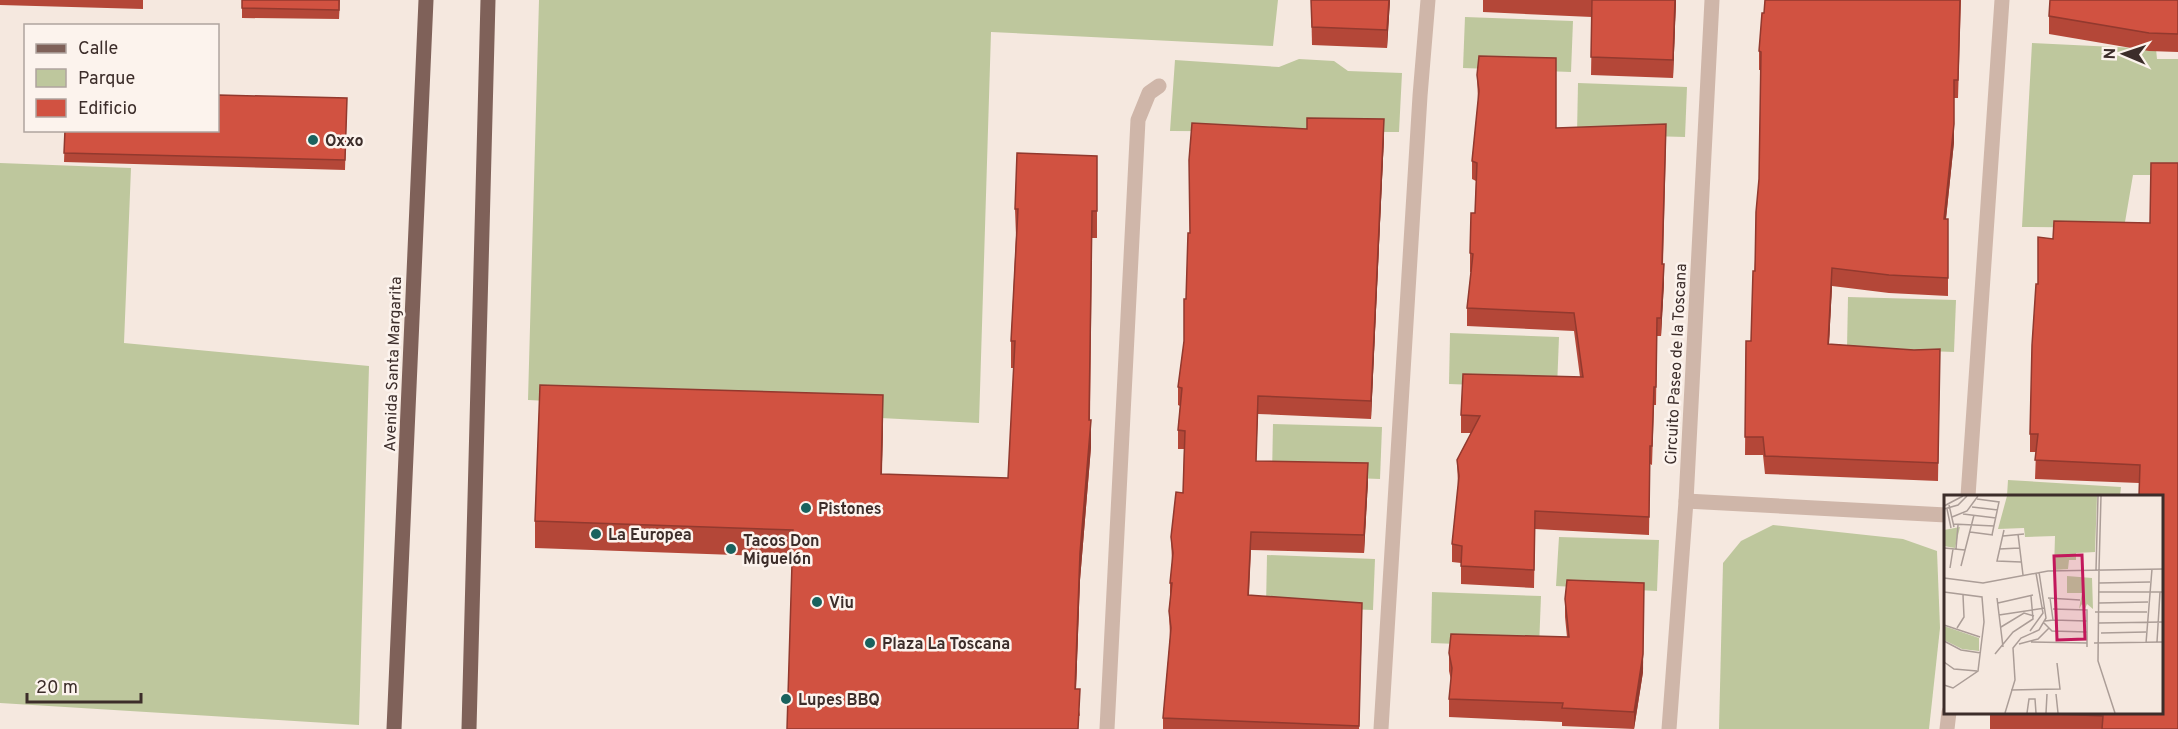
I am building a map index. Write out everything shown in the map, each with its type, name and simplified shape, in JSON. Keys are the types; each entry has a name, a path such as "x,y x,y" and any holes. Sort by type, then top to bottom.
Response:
{"main road":[{"name":"Avenida Santa Margarita","path":"394,729 426,0"},
{"path":"469,729 489,0"}],"street":[{"path":"1381,729 1420,96 1428,0"},
{"name":"Circuito Paseo de la Toscana","path":"1669,729 1686,501 1712,0"},
{"path":"1968,495 2002,0"},
{"path":"1107,729 1138,120 1149,93 1160,86"},
{"path":"1686,501 1944,515"},
{"path":"1947,729 1949,714"}],"green space":[{"path":"539,0 1278,0 1273,46 991,32 979,423 528,400"},
{"path":"1465,17 1573,21 1571,72 1463,68"},
{"path":"2032,43 2156,49 2157,59 2178,59 2178,175 2133,175 2124,228 2022,227"},
{"path":"1299,59 1334,61 1348,71 1402,73 1399,132 1170,131 1175,60 1279,67"},
{"path":"1578,83 1687,87 1685,137 1577,134"},
{"path":"0,163 131,168 124,343 369,366 359,725 0,703"},
{"path":"1848,297 1956,300 1954,352 1847,348"},
{"path":"1450,333 1559,337 1557,388 1449,384"},
{"path":"1273,424 1382,427 1380,479 1272,475"},
{"path":"2008,480 2121,487 2120,495 2007,495"},
{"path":"1773,525 1903,539 1937,551 1940,628 1929,729 1719,729 1723,563 1741,541"},
{"path":"1559,537 1659,540 1657,591 1556,586"},
{"path":"1267,555 1375,559 1373,610 1266,606"},
{"path":"1432,592 1541,596 1539,647 1431,643"}],"building":[{"path":"242,0 339,0 339,10 242,8"},
{"path":"1311,0 1389,0 1387,30 1312,27"},
{"path":"1592,0 1675,0 1673,60 1591,57"},
{"path":"1765,0 1960,0 1958,80 1954,80 1954,124 1944,219 1948,219 1948,278 1889,275 1832,268 1828,344 1914,350 1940,349 1938,463 1765,456 1763,437 1745,437 1746,341 1751,341 1759,179 1761,52 1759,51"},
{"path":"2050,0 2178,0 2178,34 2149,33 2049,16"},
{"path":"1479,56 1556,58 1556,128 1666,124 1662,264 1664,264 1661,318 1657,318 1656,387 1654,387 1652,446 1650,446 1649,517 1535,511 1534,570 1461,566 1462,546 1452,544 1459,476 1457,460 1480,416 1461,415 1463,374 1583,377 1574,313 1467,308 1473,254 1470,253 1471,213 1475,213 1477,163 1472,161 1479,91 1477,75"},
{"path":"219,95 347,98 345,160 64,153 65,132 219,132"},
{"path":"1307,118 1384,119 1371,401 1258,396 1256,461 1368,463 1364,535 1251,532 1248,595 1362,603 1359,726 1163,718 1171,628 1169,611 1173,553 1171,537 1176,492 1183,493 1185,431 1178,430 1182,388 1178,387 1184,341 1184,299 1186,299 1188,233 1190,233 1189,160 1192,123 1307,129"},
{"path":"1017,153 1097,156 1097,211 1092,211 1089,420 1091,420 1080,553 1075,689 1080,689 1078,729 787,729 793,530 535,521 540,385 883,395 881,474 1008,478 1015,341 1011,341 1018,209 1015,209"},
{"path":"2151,163 2178,163 2178,729 2102,729 2103,716 2058,714 2163,714 2163,495 2139,495 2140,465 2035,460 2038,434 2030,434 2032,345 2036,284 2038,284 2038,237 2053,239 2054,221 2150,223"},
{"path":"1567,580 1644,583 1643,654 1634,712 1562,708 1563,703 1449,699 1452,668 1449,653 1451,634 1569,637 1565,599"}],"place":[{"name":"Oxxo","path":"313,140"},
{"name":"Pistones","path":"806,508"},
{"name":"La Europea","path":"596,534"},
{"name":"Tacos Don Miguelón","path":"731,549"},
{"name":"Viu","path":"817,602"},
{"name":"Plaza La Toscana","path":"870,643"},
{"name":"Lupes BBQ","path":"786,699"}]}
